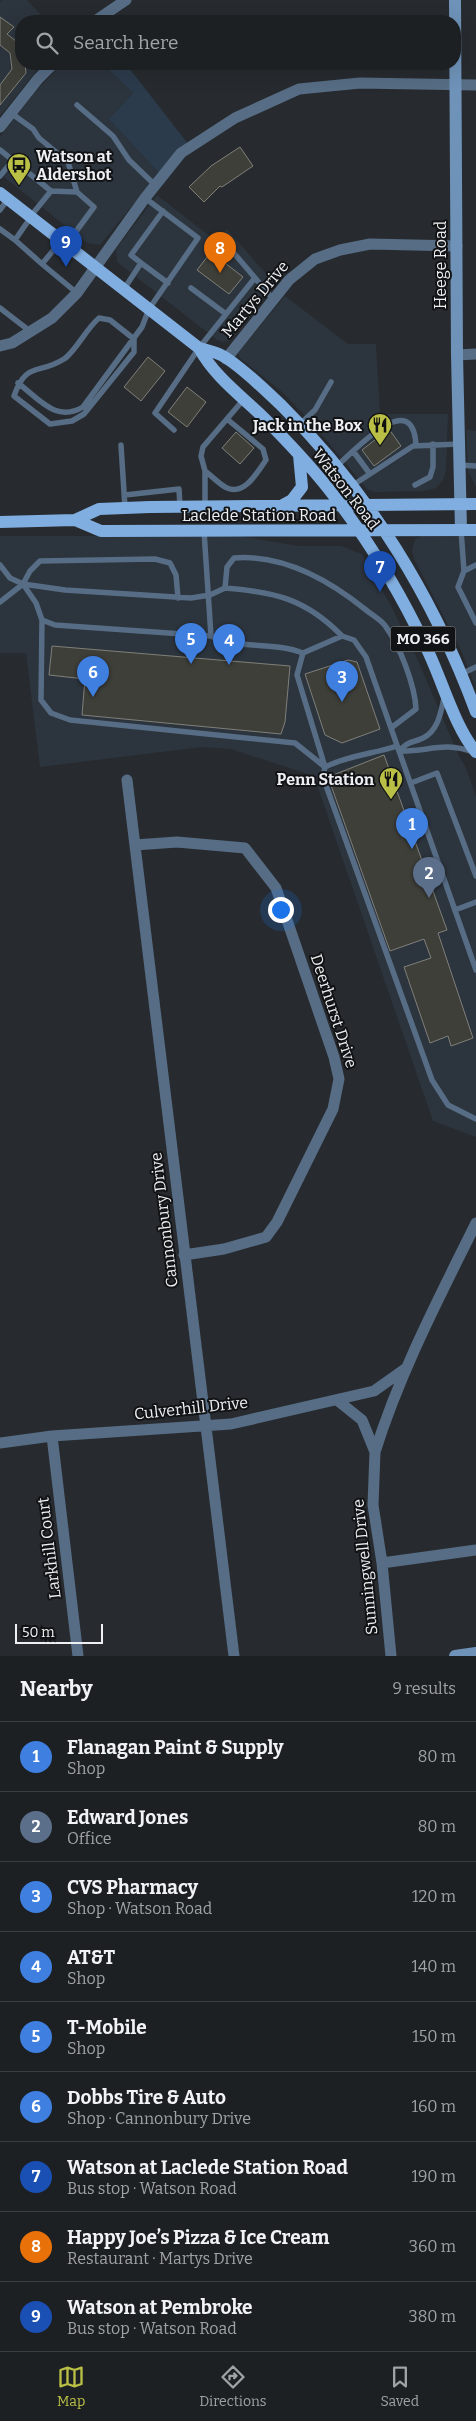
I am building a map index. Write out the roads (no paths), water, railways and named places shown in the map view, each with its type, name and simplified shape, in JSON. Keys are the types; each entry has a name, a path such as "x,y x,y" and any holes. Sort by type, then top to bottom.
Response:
{"main road":[{"name":"Watson Road","path":"4,196 199,348 226,358 300,424 337,466 385,531 427,602 461,674 476,712"},
{"name":"Watson Road","path":"199,348 209,366 299,455 359,531 411,616 446,690 465,739 476,753"},
{"path":"280,506 292,500 302,487 299,455"},
{"name":"Laclede Station Road","path":"0,522 75,520 100,509 125,508 476,504"},
{"name":"Laclede Station Road","path":"75,520 101,531 476,530"}],"street":[{"path":"104,15 126,0"},
{"name":"Heege Road","path":"455,0 455,15"},
{"path":"0,127 48,70"},
{"name":"Heege Road","path":"455,70 457,355 461,530"},
{"path":"0,346 12,343 52,318 77,293 145,198 181,154 235,118 299,89 360,83 476,85"},
{"name":"Martys Drive","path":"226,358 273,299 302,268 315,259 340,250 370,244 457,246"},
{"path":"457,355 476,354"},
{"name":"Cannonbury Drive","path":"127,780 234,1656"},
{"name":"Deerhurst Drive","path":"135,845 177,842 245,848 276,888 334,1057 339,1079 333,1108 277,1222 266,1237 224,1250 184,1255"},
{"name":"Culverhill Drive","path":"375,1452 390,1404 405,1369 476,1223"},
{"name":"Culverhill Drive","path":"0,1443 52,1436 231,1424 374,1391 405,1369"},
{"name":"Sunningwell Drive","path":"336,1400 362,1420 375,1452 373,1505 382,1563 391,1656"},
{"name":"Larkhill Court","path":"52,1436 78,1656"},
{"path":"382,1563 476,1550"},
{"path":"455,1656 476,1654"}],"lane":[{"path":"77,105 113,136 129,160 155,185"},
{"path":"11,113 33,129 40,138 68,162 77,192 94,207 64,243 42,264"},
{"path":"0,150 51,191 77,192"},
{"path":"0,176 12,160"},
{"path":"15,240 51,191"},
{"path":"0,210 4,196"},
{"path":"18,382 53,411 72,414 83,407 134,339 142,327 149,309 198,238 145,198"},
{"path":"163,211 130,255 168,283"},
{"path":"0,229 77,293"},
{"path":"227,245 273,299"},
{"path":"124,289 141,263"},
{"path":"174,430 155,413 199,348 254,279"},
{"path":"191,288 226,314"},
{"path":"0,308 31,332"},
{"path":"99,318 110,320 134,339 134,352 84,414 72,421 50,424 14,396 18,382 24,374 64,359 91,325 99,318"},
{"path":"300,424 315,410 331,382"},
{"path":"204,507 205,471 201,456 204,447 244,399"},
{"path":"205,471 228,488 239,489 246,485 266,460 263,449 227,419"},
{"path":"337,466 390,422 399,420 408,424 413,429 416,446"},
{"path":"414,485 430,477 433,467 433,444"},
{"path":"352,486 416,446 459,444"},
{"path":"121,445 125,508"},
{"path":"353,451 370,474"},
{"path":"459,465 476,466"},
{"path":"125,495 179,489 180,507"},
{"path":"461,530 464,571 458,587 476,623"},
{"path":"204,531 210,596 211,636"},
{"path":"225,588 227,568 234,558 248,557 278,562 309,572 338,587 386,626 397,646 415,693 416,708 391,728"},
{"path":"0,602 23,584 30,571 40,560 155,559 170,564 176,575 178,598"},
{"path":"0,565 10,578 23,584 65,590 178,598 210,596 225,588 281,595 324,617 342,636 354,640 366,657 476,970"},
{"path":"464,571 476,565"},
{"path":"23,584 36,604 42,620 40,700 51,713 70,720 296,743 325,767"},
{"path":"42,620 55,625 211,636 223,642 287,647 303,653 342,636"},
{"path":"303,653 297,675 325,767 323,777 432,1080 448,1105 476,1119"},
{"path":"461,674 476,667"},
{"path":"398,749 411,740 423,738 436,726 446,690"},
{"path":"325,767 355,755 398,749 424,750 435,746 447,745 476,753"},
{"path":"411,783 437,772 476,876"},
{"path":"455,910 476,902"}],"place":[{"name":"Watson at Aldershot","path":"19,186"},
{"name":"Watson at Pembroke","path":"66,267"},
{"name":"Happy Joe’s Pizza & Ice Cream","path":"220,273"},
{"name":"Jack in the Box","path":"380,446"},
{"name":"Watson at Laclede Station Road","path":"380,592"},
{"name":"T-Mobile","path":"191,664"},
{"name":"AT&T","path":"229,665"},
{"name":"Dobbs Tire & Auto","path":"93,697"},
{"name":"CVS Pharmacy","path":"342,702"},
{"name":"Penn Station","path":"391,800"},
{"name":"Flanagan Paint & Supply","path":"412,849"},
{"name":"Edward Jones","path":"429,898"}]}
